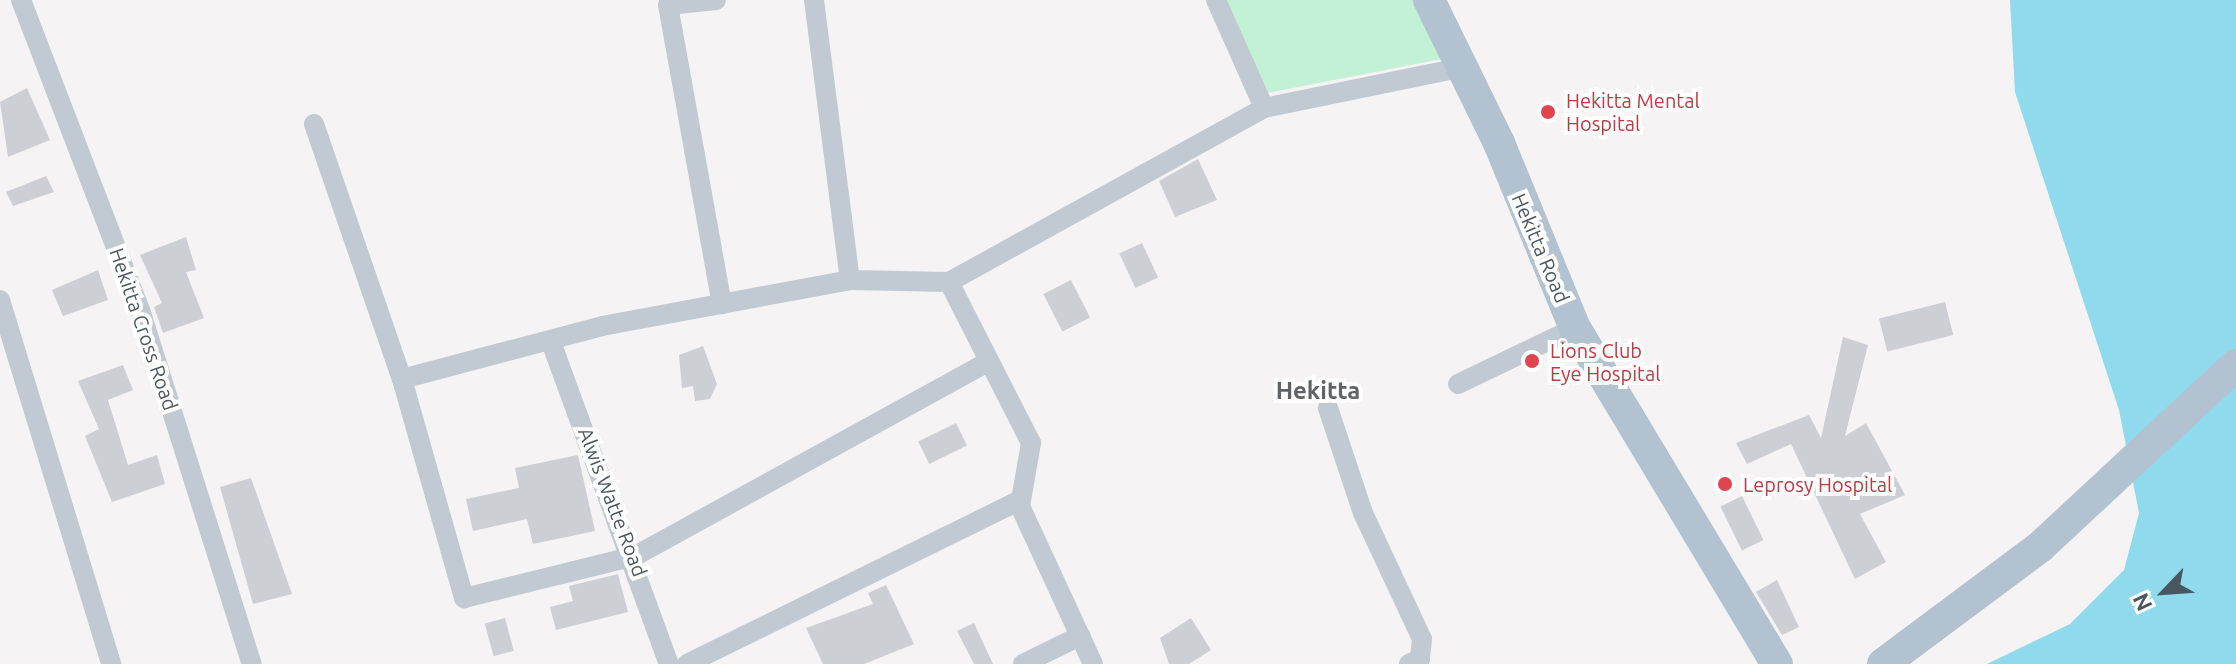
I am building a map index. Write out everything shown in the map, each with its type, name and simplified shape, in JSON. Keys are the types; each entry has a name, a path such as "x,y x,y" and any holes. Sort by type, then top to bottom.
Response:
{"main road":[{"name":"Hekitta Road","path":"1429,0 1463,67 1575,328 1716,570 1777,664"},
{"path":"1883,664 2008,573 2114,480 2236,365"},
{"name":"Hekitta Road","path":"1716,570 1749,664"}],"street":[{"name":"Hekitta Cross Road","path":"21,0 141,313 252,664"},
{"path":"716,0 668,5 722,304"},
{"path":"814,0 850,280"},
{"path":"1216,0 1264,108"},
{"path":"402,379 722,304 850,280 949,282 1264,108 1463,67"},
{"path":"314,124 402,379 464,598 635,556 988,362"},
{"path":"949,282 1031,443 1021,500 1093,664"},
{"path":"0,300 111,664"},
{"path":"1458,384 1575,328"},
{"name":"Alwis Watte Road","path":"551,342 635,556 669,664"},
{"path":"1328,408 1363,513 1422,639 1420,659 1409,664"},
{"path":"687,664 1021,500"},
{"path":"1023,664 1080,636"}],"green space":[{"path":"1225,0 1416,0 1447,58 1267,93"}],"water":[{"path":"2010,0 2236,0 2236,664 1987,664 2070,624 2124,570 2139,513 2119,410 2015,92"}],"building":[{"path":"27,88 50,140 8,157 0,102"},
{"path":"1198,159 1217,200 1175,217 1159,181"},
{"path":"46,176 54,192 13,206 6,192"},
{"path":"186,237 196,270 186,272 204,318 163,333 154,307 162,303 140,255"},
{"path":"1142,243 1158,277 1135,288 1119,254"},
{"path":"98,270 108,300 63,316 52,290"},
{"path":"1071,280 1090,317 1062,331 1043,294"},
{"path":"1945,302 1953,335 1887,351 1879,318"},
{"path":"1843,337 1868,345 1845,436 1866,423 1905,495 1860,514 1886,562 1855,579 1791,444 1747,464 1736,443 1809,415 1821,438"},
{"path":"703,346 717,384 710,399 695,401 693,386 682,388 679,355"},
{"path":"123,365 133,390 108,400 128,465 157,455 165,484 112,502 85,436 99,429 78,381"},
{"path":"956,423 967,445 929,464 918,441"},
{"path":"578,455 595,531 533,544 527,519 473,531 466,499 519,488 515,468"},
{"path":"251,478 292,594 253,604 220,487"},
{"path":"1742,496 1763,540 1742,551 1720,507"},
{"path":"618,574 628,612 556,630 550,607 573,601 569,586"},
{"path":"1777,580 1799,627 1782,635 1756,592"},
{"path":"886,585 914,644 864,664 823,664 806,628 873,604 868,593"},
{"path":"505,618 514,651 494,656 485,623"},
{"path":"1191,618 1211,650 1189,664 1169,664 1160,638"},
{"path":"974,623 993,664 974,664 957,631"}],"place":[{"name":"Hekitta Mental Hospital","path":"1548,112"},
{"name":"Lions Club Eye Hospital","path":"1532,361"},
{"name":"Leprosy Hospital","path":"1725,484"}],"district":[{"name":"Hekitta","path":"1318,391"}]}
